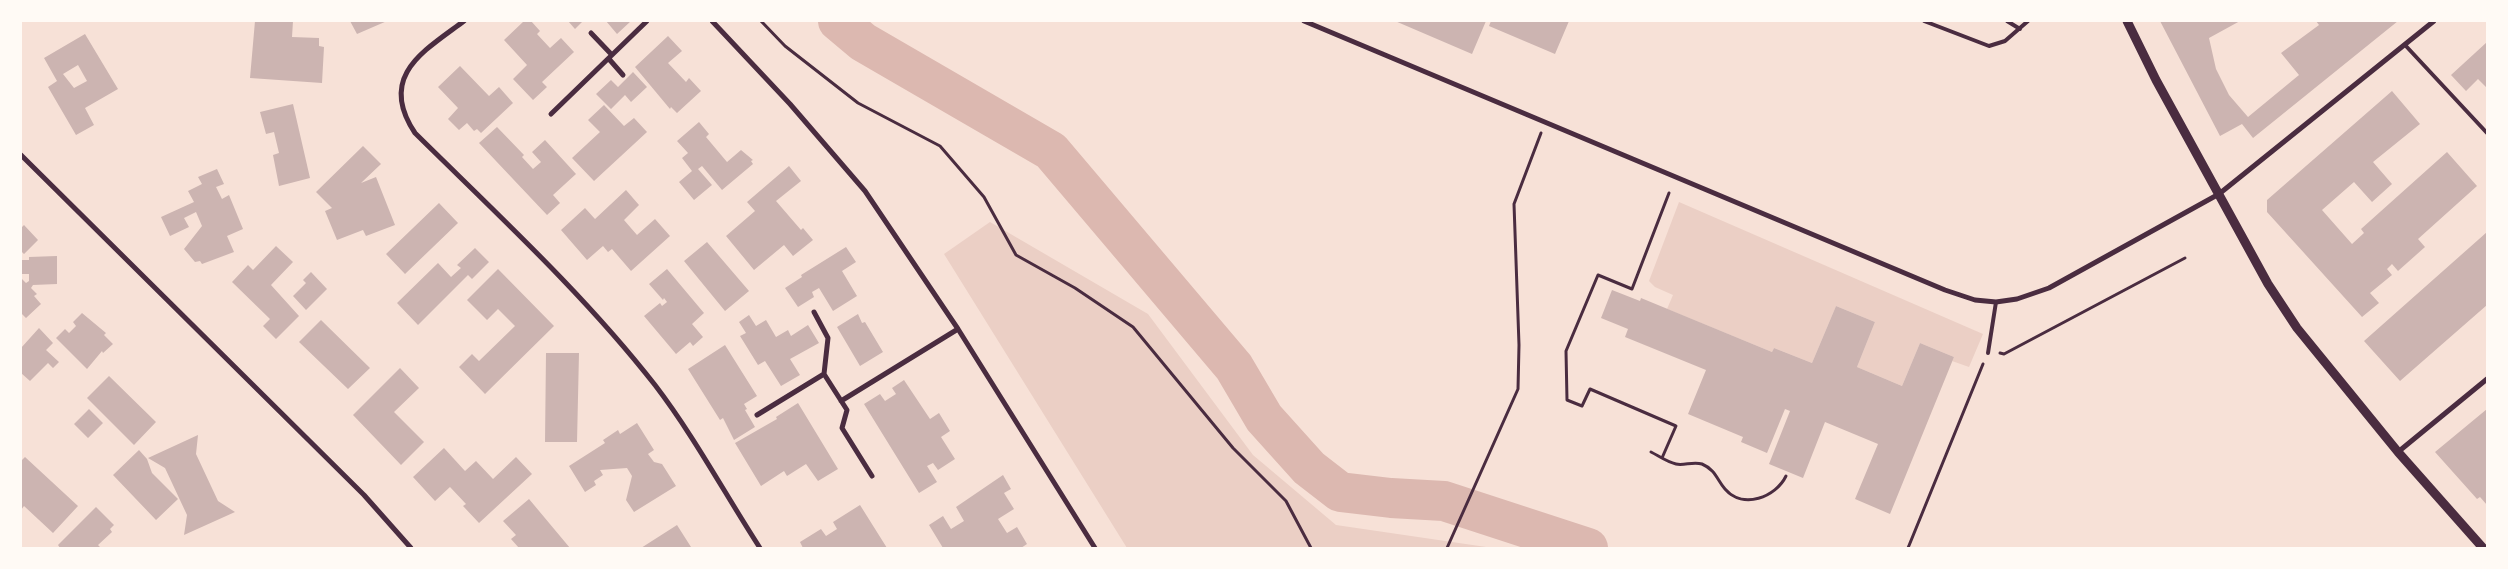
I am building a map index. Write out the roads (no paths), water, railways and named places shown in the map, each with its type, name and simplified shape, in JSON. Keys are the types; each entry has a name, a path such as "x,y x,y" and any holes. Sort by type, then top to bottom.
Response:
{"street":[{"path":"464,21 416,58 408,69 401,95 403,109 409,123 415,133 618,340 656,386 760,548"},
{"path":"551,114 647,21"},
{"path":"712,21 790,104 864,191 958,329 1096,548"},
{"path":"1304,21 1945,290 1975,300 1996,302 2017,299 2049,288 2219,194 2434,21"},
{"path":"2127,21 2156,80 2268,284 2297,328 2398,452 2483,548"},
{"path":"591,33 623,76"},
{"path":"21,155 350,481 411,548"},
{"path":"814,312 828,338 824,374 847,410 842,428 872,476"},
{"path":"841,401 958,329"},
{"path":"758,415 824,374"},
{"path":"2398,452 2487,380"}],"lane":[{"path":"1924,21 1990,46 1997,45 2028,21"},
{"path":"2007,21 2020,29"},
{"path":"2405,45 2487,133"},
{"path":"1988,353 1996,302"}],"waterway":[{"path":"838,21 863,42 1051,151 1234,367 1264,418 1309,468 1340,492 1391,498 1444,501 1588,548"}]}
